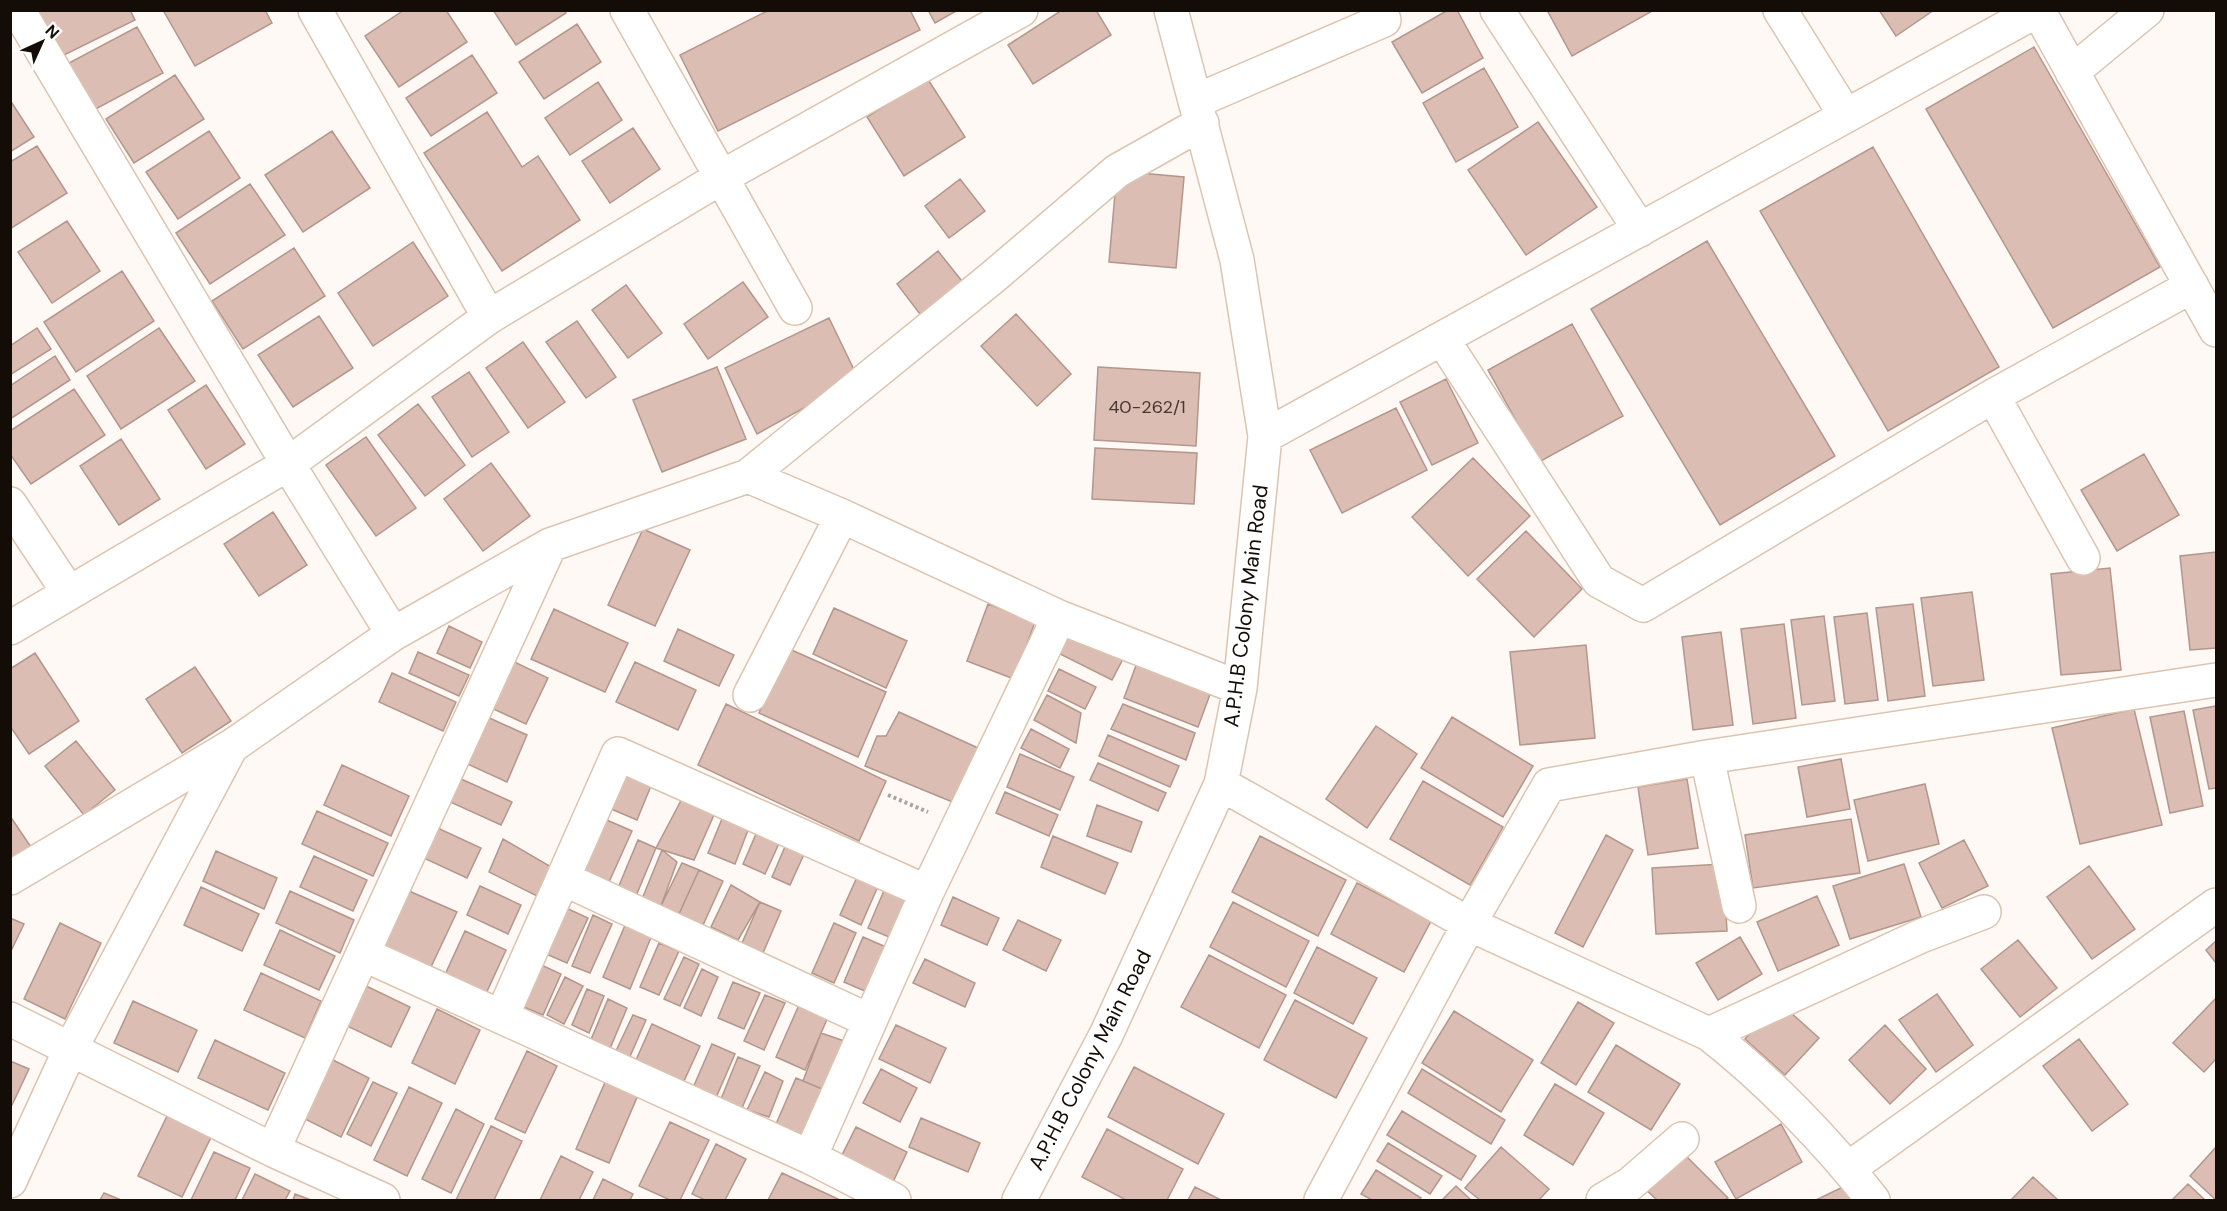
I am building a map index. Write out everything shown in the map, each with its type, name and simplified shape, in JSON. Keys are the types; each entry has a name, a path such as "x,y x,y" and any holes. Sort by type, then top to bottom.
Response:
{"street":[{"path":"18,10 288,464 393,634"},
{"path":"315,10 489,317"},
{"path":"627,10 795,308"},
{"path":"10,628 288,464 489,317 720,178 1021,10"},
{"name":"A.P.H.B Colony Main Road","path":"1019,1200 1106,1035 1221,784 1240,688 1265,436 1237,260 1171,10"},
{"path":"1497,10 1640,230"},
{"path":"1780,10 1846,116"},
{"path":"1265,436 1443,340 2038,10 2217,330"},
{"path":"2072,72 2147,10"},
{"path":"10,878 232,746 393,634 550,545 748,476 993,277 1117,171 1199,112 1384,20"},
{"path":"1443,340 1599,581 1643,605 1993,396 2192,286"},
{"path":"1993,396 2083,558"},
{"path":"748,476 843,516 1059,617 1240,688"},
{"path":"10,504 69,593"},
{"path":"750,695 843,516"},
{"path":"273,1150 550,545"},
{"path":"810,1157 927,892 1059,617"},
{"path":"1329,1197 1469,924 1549,785 1707,757 2217,680"},
{"path":"10,1181 70,1050 232,746"},
{"path":"502,1016 618,754 927,892"},
{"path":"1707,757 1739,906"},
{"path":"1221,784 1469,924 1709,1034 1738,1056 1848,1169 1873,1200"},
{"path":"564,879 870,1021"},
{"path":"1848,1169 2217,905"},
{"path":"1709,1034 1921,936 1984,912"},
{"path":"363,954 810,1157 894,1200"},
{"path":"10,1019 273,1150 383,1200"},
{"path":"1603,1200 1630,1184 1682,1139"}],"building":[{"path":"37,10 130,10 135,20 60,57"},
{"path":"163,10 265,10 272,23 195,66"},
{"path":"404,10 446,10 467,42 399,87 365,36"},
{"path":"493,10 564,10 566,13 516,45"},
{"path":"769,10 910,10 920,30 718,131 680,55"},
{"path":"928,10 958,10 935,23"},
{"path":"1062,10 1096,10 1111,35 1033,84 1008,45"},
{"path":"1448,10 1457,10 1483,58 1422,93 1392,42"},
{"path":"1547,10 1654,10 1572,56"},
{"path":"1879,10 1934,10 1896,36"},
{"path":"577,24 601,62 544,99 519,62"},
{"path":"137,27 163,73 92,111 67,64"},
{"path":"2034,47 2160,267 2053,328 1926,109"},
{"path":"472,55 497,93 431,136 406,98"},
{"path":"1484,68 1518,127 1456,162 1423,103"},
{"path":"175,75 204,119 134,163 106,119"},
{"path":"927,78 965,137 904,176 867,117"},
{"path":"598,82 622,120 570,155 545,118"},
{"path":"10,100 34,137 10,152"},
{"path":"487,112 522,167 538,156 580,220 502,271 424,153"},
{"path":"1538,122 1597,207 1526,255 1468,170"},
{"path":"633,128 660,169 610,203 582,161"},
{"path":"209,131 240,178 178,219 146,172"},
{"path":"332,131 370,188 303,232 265,175"},
{"path":"37,146 67,193 10,229 10,162"},
{"path":"1873,147 1999,367 1888,431 1760,211"},
{"path":"1117,171 1184,177 1176,268 1109,262"},
{"path":"960,179 985,211 949,238 925,206"},
{"path":"250,184 285,235 210,284 176,233"},
{"path":"67,221 100,271 52,303 18,252"},
{"path":"1707,241 1835,456 1720,525 1591,309"},
{"path":"413,242 448,296 373,346 338,293"},
{"path":"294,248 325,296 243,349 212,301"},
{"path":"938,251 965,285 923,318 897,284"},
{"path":"122,271 154,321 76,372 44,322"},
{"path":"743,282 768,317 708,359 684,324"},
{"path":"626,285 662,333 628,358 592,310"},
{"path":"1016,314 1071,374 1037,406 981,346"},
{"path":"319,316 353,368 293,407 258,355"},
{"path":"829,318 858,378 757,434 725,368"},
{"path":"577,321 616,377 586,398 546,342"},
{"path":"1572,324 1623,416 1539,462 1488,370"},
{"path":"37,328 51,349 10,375 10,346"},
{"path":"159,328 195,381 121,429 87,376"},
{"path":"523,342 565,402 528,428 486,368"},
{"path":"55,356 70,380 10,419 10,386"},
{"path":"717,367 746,439 662,472 633,400"},
{"path":"1098,367 1200,373 1196,446 1094,440"},
{"path":"469,372 509,432 472,457 432,397"},
{"path":"1446,379 1478,443 1432,465 1400,402"},
{"path":"206,385 245,444 206,469 168,410"},
{"path":"74,389 105,435 31,484 10,454 10,431"},
{"path":"418,404 465,465 425,496 378,435"},
{"path":"1396,408 1427,470 1342,513 1310,450"},
{"path":"366,437 416,508 376,536 326,465"},
{"path":"121,439 160,499 119,525 80,466"},
{"path":"1095,448 1197,453 1194,504 1092,499"},
{"path":"2144,454 2179,515 2117,551 2081,490"},
{"path":"1473,458 1530,516 1468,576 1412,517"},
{"path":"491,463 530,516 483,551 444,499"},
{"path":"273,512 307,565 259,596 224,544"},
{"path":"643,529 690,550 655,626 608,605"},
{"path":"1526,531 1582,589 1534,637 1477,579"},
{"path":"2216,552 2216,648 2190,650 2180,556"},
{"path":"2110,568 2121,670 2061,675 2051,574"},
{"path":"1972,592 1984,680 1933,686 1921,598"},
{"path":"988,604 1035,622 1014,679 967,661"},
{"path":"1913,604 1925,696 1888,701 1876,608"},
{"path":"834,608 907,641 886,688 813,654"},
{"path":"554,609 628,643 605,692 531,659"},
{"path":"1867,613 1878,700 1845,704 1834,617"},
{"path":"1824,616 1835,701 1802,705 1791,620"},
{"path":"1070,624 1126,653 1112,680 1056,652"},
{"path":"1784,624 1796,718 1753,724 1741,629"},
{"path":"449,626 482,642 470,668 437,653"},
{"path":"678,629 734,655 719,686 664,661"},
{"path":"1721,632 1733,725 1693,730 1682,637"},
{"path":"1586,645 1595,738 1520,745 1510,652"},
{"path":"787,648 886,692 858,757 759,713"},
{"path":"418,652 469,675 459,696 409,673"},
{"path":"35,653 79,721 29,754 10,726 10,669"},
{"path":"508,659 548,678 526,724 487,706"},
{"path":"1138,660 1212,689 1198,727 1124,698"},
{"path":"635,662 696,690 678,730 616,702"},
{"path":"195,667 231,721 182,753 146,699"},
{"path":"1059,669 1096,687 1085,709 1048,691"},
{"path":"392,673 456,702 443,731 379,702"},
{"path":"1047,695 1081,713 1076,743 1034,720"},
{"path":"726,704 886,781 859,841 698,765"},
{"path":"1123,704 1195,733 1186,760 1111,729"},
{"path":"2216,706 2216,788 2209,789 2193,710"},
{"path":"2134,709 2162,825 2080,844 2052,728"},
{"path":"2184,711 2203,806 2170,813 2150,717"},
{"path":"899,712 978,748 955,803 865,766 877,736 886,736"},
{"path":"485,716 527,735 507,782 463,762"},
{"path":"1452,717 1533,766 1503,817 1421,768"},
{"path":"1376,726 1417,754 1367,828 1326,799"},
{"path":"1031,729 1069,749 1060,768 1021,748"},
{"path":"1108,735 1179,766 1170,787 1099,756"},
{"path":"76,741 115,790 84,815 45,766"},
{"path":"1020,754 1074,777 1060,810 1007,787"},
{"path":"1841,759 1850,809 1807,817 1798,767"},
{"path":"1098,763 1166,793 1158,811 1090,780"},
{"path":"342,765 409,796 391,836 324,805"},
{"path":"626,769 653,781 637,820 609,808"},
{"path":"459,778 512,802 501,825 448,801"},
{"path":"1687,779 1698,848 1648,855 1638,787"},
{"path":"1423,781 1503,827 1470,885 1390,839"},
{"path":"1925,784 1939,844 1868,861 1854,800"},
{"path":"1005,792 1058,815 1049,836 996,813"},
{"path":"685,793 717,808 694,860 656,848"},
{"path":"1097,805 1142,822 1131,852 1087,836"},
{"path":"317,811 388,843 373,876 302,844"},
{"path":"724,814 750,825 735,864 708,853"},
{"path":"10,816 31,847 10,861"},
{"path":"602,818 632,831 609,882 580,870"},
{"path":"1851,819 1860,873 1753,888 1745,835"},
{"path":"429,824 481,848 467,878 415,854"},
{"path":"759,827 782,837 765,874 743,864"},
{"path":"1606,835 1633,850 1583,947 1555,933"},
{"path":"1053,836 1118,863 1105,894 1041,867"},
{"path":"1260,836 1346,880 1318,936 1232,892"},
{"path":"503,839 553,868 539,897 489,872"},
{"path":"638,840 656,848 636,896 618,888"},
{"path":"1964,840 1988,886 1942,908 1919,863"},
{"path":"787,842 806,850 790,885 772,877"},
{"path":"662,850 677,862 661,906 642,899"},
{"path":"216,851 277,878 264,909 203,881"},
{"path":"314,856 367,880 353,911 300,887"},
{"path":"682,863 699,870 679,914 661,906"},
{"path":"1723,864 1727,931 1656,934 1652,868"},
{"path":"1904,864 1921,917 1850,939 1833,886"},
{"path":"2089,866 2135,929 2092,959 2047,897"},
{"path":"699,870 723,881 703,925 679,914"},
{"path":"858,875 879,884 861,925 840,915"},
{"path":"1357,883 1431,921 1404,972 1331,934"},
{"path":"731,885 760,902 738,940 711,927"},
{"path":"480,886 521,905 508,934 467,915"},
{"path":"886,886 907,896 889,937 868,928"},
{"path":"201,887 259,914 242,951 184,925"},
{"path":"290,891 354,920 340,953 276,923"},
{"path":"409,891 457,912 430,969 383,947"},
{"path":"1817,896 1839,945 1778,971 1757,922"},
{"path":"953,897 999,918 987,945 941,925"},
{"path":"760,902 781,911 763,953 742,943"},
{"path":"1233,902 1309,941 1286,987 1210,947"},
{"path":"564,907 588,918 567,963 544,953"},
{"path":"593,915 612,924 590,973 572,966"},
{"path":"10,918 24,924 10,953"},
{"path":"1018,920 1061,940 1046,971 1003,950"},
{"path":"60,923 101,943 65,1019 24,999"},
{"path":"626,923 652,935 630,989 603,977"},
{"path":"834,923 856,933 834,983 812,973"},
{"path":"280,930 335,956 319,990 264,965"},
{"path":"465,931 506,950 484,998 443,979"},
{"path":"863,937 886,947 867,992 844,982"},
{"path":"1740,937 1762,974 1718,1000 1696,963"},
{"path":"2018,940 2057,988 2020,1017 1981,969"},
{"path":"2216,941 2216,963 2206,950"},
{"path":"659,943 679,951 659,995 640,987"},
{"path":"1317,947 1377,978 1353,1024 1294,993"},
{"path":"1209,955 1286,995 1259,1048 1181,1007"},
{"path":"684,957 699,964 680,1006 664,999"},
{"path":"925,959 975,983 965,1007 913,983"},
{"path":"537,963 561,974 543,1015 519,1005"},
{"path":"702,969 718,977 701,1016 684,1008"},
{"path":"261,973 321,1001 305,1038 244,1010"},
{"path":"565,977 583,986 564,1024 547,1015"},
{"path":"733,982 760,993 744,1029 718,1018"},
{"path":"362,984 410,1007 391,1047 343,1024"},
{"path":"587,989 604,996 589,1033 572,1025"},
{"path":"1937,994 1973,1045 1936,1072 1899,1020"},
{"path":"765,995 785,1003 764,1050 744,1041"},
{"path":"2216,998 2216,1059 2204,1072 2173,1043"},
{"path":"608,999 627,1008 609,1051 590,1042"},
{"path":"1295,1000 1367,1038 1336,1098 1264,1060"},
{"path":"133,1001 197,1030 178,1072 114,1043"},
{"path":"1578,1002 1614,1023 1576,1085 1541,1063"},
{"path":"1779,1002 1819,1038 1785,1075 1745,1039"},
{"path":"799,1005 828,1017 805,1070 776,1057"},
{"path":"437,1009 480,1030 455,1084 412,1063"},
{"path":"1454,1011 1533,1060 1501,1112 1422,1063"},
{"path":"633,1015 646,1020 628,1061 614,1055"},
{"path":"652,1024 700,1046 684,1081 636,1060"},
{"path":"896,1025 946,1048 930,1083 879,1059"},
{"path":"1885,1025 1926,1069 1890,1104 1849,1060"},
{"path":"821,1033 850,1043 827,1091 803,1081"},
{"path":"2079,1039 2128,1104 2092,1131 2043,1066"},
{"path":"215,1040 285,1073 268,1110 198,1078"},
{"path":"712,1044 735,1054 715,1100 692,1090"},
{"path":"1616,1045 1680,1084 1651,1130 1588,1092"},
{"path":"527,1051 557,1066 525,1133 495,1119"},
{"path":"738,1057 760,1066 742,1108 721,1099"},
{"path":"329,1058 369,1078 341,1137 301,1117"},
{"path":"10,1061 29,1069 12,1105 10,1104"},
{"path":"1134,1067 1224,1114 1198,1164 1108,1117"},
{"path":"881,1069 917,1088 900,1122 863,1103"},
{"path":"1422,1069 1505,1120 1491,1144 1408,1093"},
{"path":"765,1072 783,1081 769,1117 747,1110"},
{"path":"796,1078 827,1091 807,1137 776,1124"},
{"path":"606,1080 638,1095 609,1163 576,1149"},
{"path":"373,1082 397,1093 371,1146 347,1134"},
{"path":"1555,1084 1604,1113 1573,1165 1524,1135"},
{"path":"409,1087 442,1103 407,1176 374,1160"},
{"path":"456,1109 484,1124 451,1193 422,1179"},
{"path":"170,1110 214,1131 182,1197 138,1176"},
{"path":"1402,1111 1476,1156 1461,1180 1387,1135"},
{"path":"921,1118 980,1143 968,1172 909,1147"},
{"path":"670,1122 709,1140 680,1200 670,1200 639,1186"},
{"path":"1781,1124 1802,1162 1736,1199 1715,1162"},
{"path":"491,1126 522,1141 494,1200 456,1200"},
{"path":"856,1127 907,1152 893,1182 841,1157"},
{"path":"1107,1129 1183,1169 1167,1200 1126,1200 1082,1177"},
{"path":"1388,1143 1442,1176 1430,1194 1377,1161"},
{"path":"716,1144 746,1159 725,1200 705,1200 692,1194"},
{"path":"1501,1147 1549,1189 1539,1200 1480,1200 1465,1188"},
{"path":"2216,1147 2216,1200 2190,1176"},
{"path":"1680,1150 1728,1198 1725,1200 1657,1200 1643,1187"},
{"path":"214,1152 250,1168 235,1200 191,1200"},
{"path":"561,1156 593,1172 579,1200 540,1200"},
{"path":"1376,1170 1421,1198 1419,1200 1372,1200 1361,1194"},
{"path":"782,1173 840,1200 768,1200"},
{"path":"255,1174 290,1191 285,1200 242,1200"},
{"path":"2033,1177 2058,1200 2011,1200"},
{"path":"603,1179 633,1194 630,1200 593,1200"},
{"path":"2188,1184 2205,1200 2172,1200"},
{"path":"1847,1185 1854,1200 1816,1200"},
{"path":"1456,1186 1471,1200 1442,1200"},
{"path":"1195,1187 1221,1200 1188,1200"},
{"path":"104,1193 121,1200 100,1200"},
{"path":"295,1194 311,1200 293,1200"}]}
